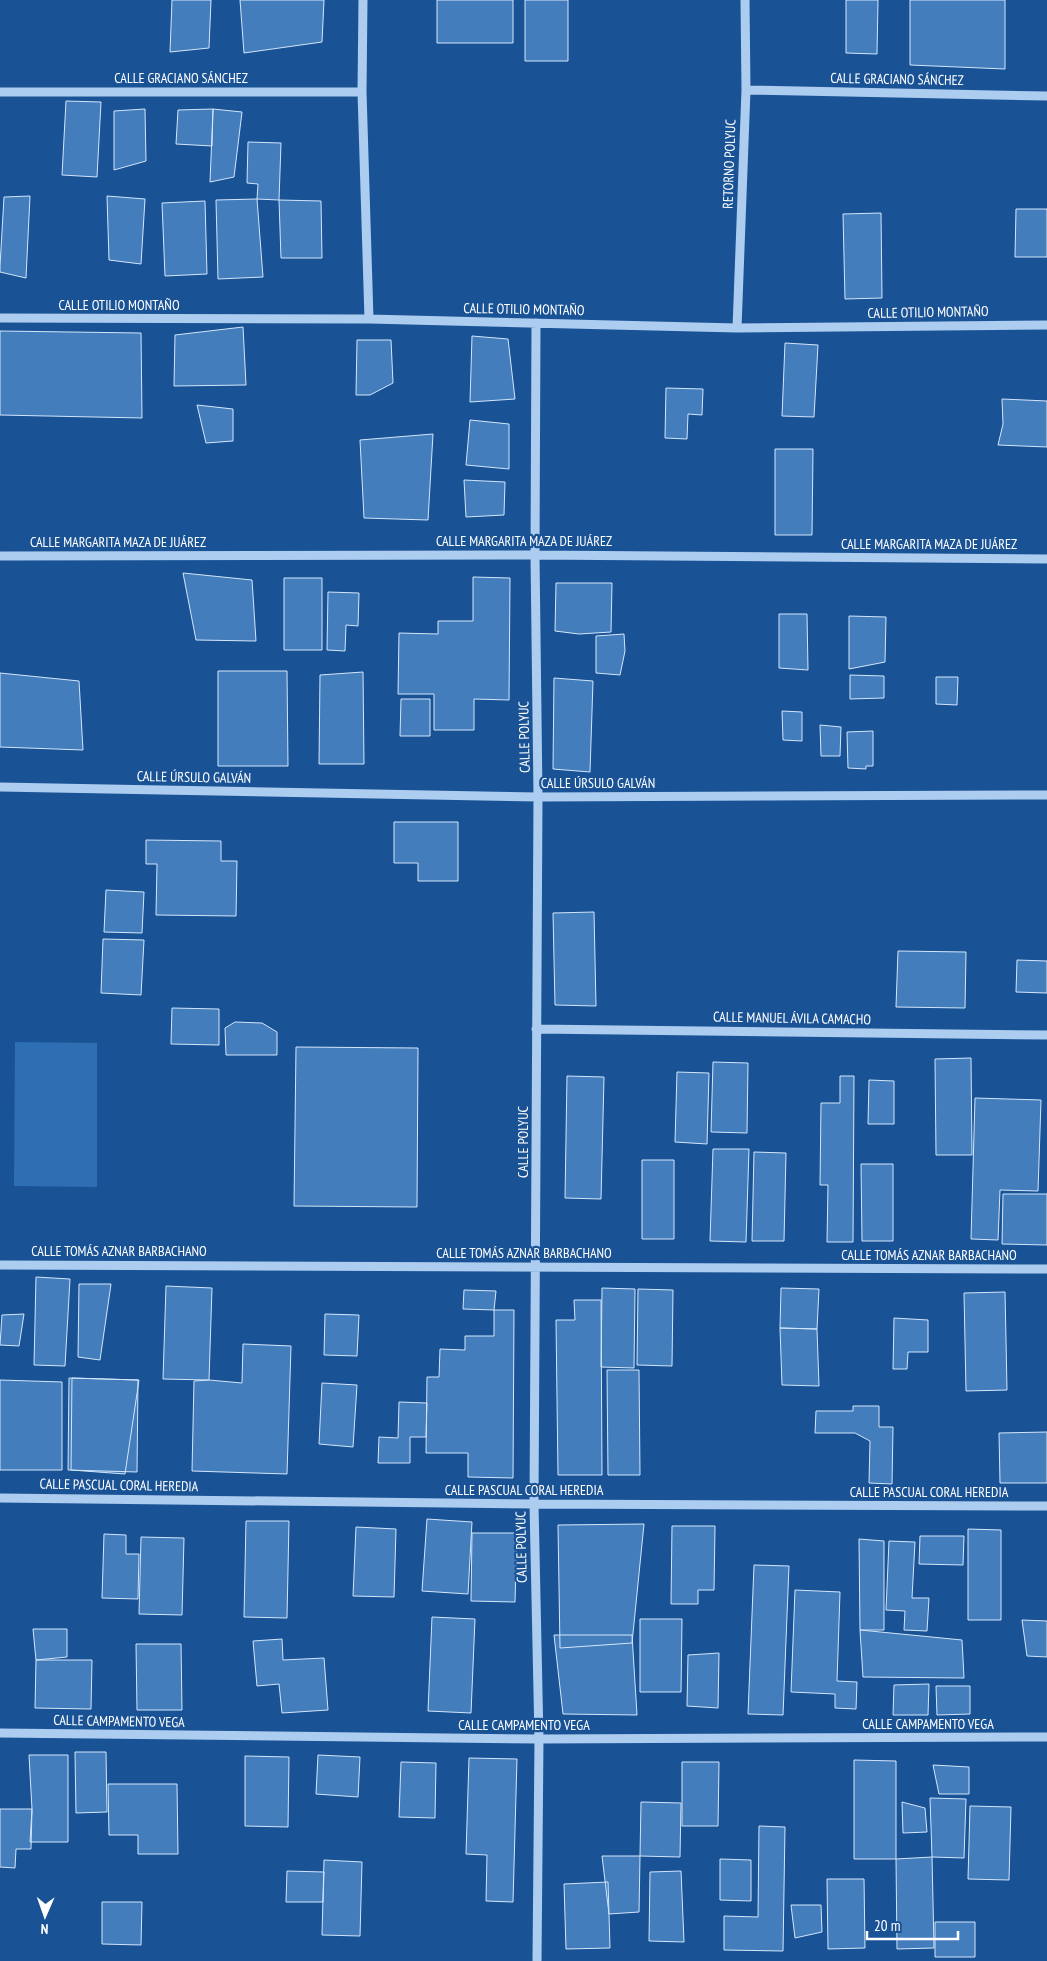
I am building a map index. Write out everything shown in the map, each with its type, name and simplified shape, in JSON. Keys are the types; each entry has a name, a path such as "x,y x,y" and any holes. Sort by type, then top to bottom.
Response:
{"street":[{"path":"362,0 362,92 368,319"},
{"name":"RETORNO POLYUC","path":"737,328 746,90 745,0"},
{"name":"CALLE GRACIANO SÁNCHEZ","path":"746,90 1047,96"},
{"name":"CALLE GRACIANO SÁNCHEZ","path":"0,92 362,92"},
{"name":"CALLE OTILIO MONTAÑO","path":"0,318 368,319 737,328 1047,325"},
{"name":"CALLE POLYUC","path":"536,322 535,555 538,797 536,1028 537,1267 534,1504 539,1739 537,1961"},
{"name":"CALLE MARGARITA MAZA DE JUÁREZ","path":"0,556 535,555 1047,559"},
{"name":"CALLE ÚRSULO GALVÁN","path":"0,788 538,797 1047,796"},
{"name":"CALLE MANUEL ÁVILA CAMACHO","path":"536,1028 1047,1035"},
{"name":"CALLE TOMÁS AZNAR BARBACHANO","path":"0,1265 1047,1269"},
{"name":"CALLE PASCUAL CORAL HEREDIA","path":"0,1498 534,1504 1047,1506"},
{"name":"CALLE CAMPAMENTO VEGA","path":"0,1733 539,1739 1047,1737"}],"shaded area":[{"path":"15,1042 97,1043 97,1187 14,1186"}],"building":[{"path":"172,0 211,0 209,48 170,52"},
{"path":"240,0 324,0 322,42 244,53"},
{"path":"437,0 513,0 513,43 437,43"},
{"path":"525,0 568,0 568,61 525,61"},
{"path":"846,0 878,0 877,54 846,53"},
{"path":"910,0 1005,0 1005,69 910,65"},
{"path":"66,101 101,102 97,177 62,175"},
{"path":"145,109 146,161 114,170 114,111"},
{"path":"213,109 242,112 234,177 210,182"},
{"path":"213,109 212,146 176,144 178,110"},
{"path":"248,142 281,143 279,200 257,199 258,184 247,183"},
{"path":"30,196 26,278 0,272 0,266 4,197"},
{"path":"107,196 145,199 141,264 109,260"},
{"path":"257,199 263,277 218,279 216,200"},
{"path":"279,200 321,201 322,258 281,258"},
{"path":"205,201 207,274 165,276 162,203"},
{"path":"1016,209 1047,209 1047,257 1015,257"},
{"path":"881,213 882,298 845,299 843,214"},
{"path":"243,327 246,385 174,386 175,335"},
{"path":"0,331 141,333 142,418 0,415"},
{"path":"472,336 508,339 515,399 470,402"},
{"path":"357,340 391,340 393,383 370,395 356,395"},
{"path":"785,343 818,345 814,417 782,416"},
{"path":"666,388 703,389 702,415 688,414 687,439 665,438"},
{"path":"1002,399 1047,401 1047,447 998,445 1003,424"},
{"path":"197,405 233,409 233,441 206,443"},
{"path":"470,420 509,424 509,469 466,465"},
{"path":"433,434 428,520 364,518 360,440"},
{"path":"775,449 813,449 812,535 775,535"},
{"path":"464,480 505,482 504,515 466,517"},
{"path":"183,573 252,580 256,641 196,640"},
{"path":"473,577 510,578 509,700 474,699 474,730 434,730 434,694 398,694 399,633 438,634 438,621 473,621"},
{"path":"284,578 322,578 322,650 284,650"},
{"path":"556,583 612,583 611,632 579,634 555,631"},
{"path":"328,592 359,593 358,626 346,625 345,651 327,650"},
{"path":"779,614 807,614 808,670 779,668"},
{"path":"849,616 886,617 885,662 849,669"},
{"path":"624,634 625,651 620,675 596,673 596,636"},
{"path":"218,671 287,671 288,766 218,766"},
{"path":"363,672 364,764 319,764 320,675"},
{"path":"0,673 79,681 83,750 0,747"},
{"path":"850,675 884,676 884,698 850,699"},
{"path":"936,677 958,677 957,705 936,704"},
{"path":"554,678 593,681 590,772 553,769"},
{"path":"401,699 430,699 430,736 400,736"},
{"path":"782,711 802,712 802,741 783,740"},
{"path":"820,725 841,727 840,756 821,756"},
{"path":"873,731 873,766 866,766 866,769 848,768 847,732"},
{"path":"394,822 458,822 458,881 418,881 418,863 394,863"},
{"path":"146,840 221,841 221,861 237,861 236,916 156,915 157,864 146,864"},
{"path":"106,890 144,892 142,933 104,932"},
{"path":"594,912 596,1006 555,1005 553,913"},
{"path":"103,939 144,940 141,995 101,993"},
{"path":"898,951 966,952 965,1008 896,1007"},
{"path":"1017,960 1047,961 1047,993 1016,992"},
{"path":"172,1008 219,1009 219,1045 171,1044"},
{"path":"235,1022 262,1023 277,1032 277,1055 226,1055 225,1028"},
{"path":"296,1047 418,1048 417,1207 294,1206"},
{"path":"971,1058 972,1155 936,1155 935,1059"},
{"path":"713,1062 748,1063 747,1133 711,1132"},
{"path":"677,1072 709,1073 707,1144 675,1142"},
{"path":"567,1076 604,1077 601,1199 565,1198"},
{"path":"840,1076 854,1076 853,1242 827,1242 828,1185 820,1185 821,1103 840,1103"},
{"path":"869,1080 894,1081 894,1124 868,1124"},
{"path":"975,1098 1041,1100 1038,1191 1000,1190 998,1240 971,1239"},
{"path":"713,1149 749,1149 746,1242 710,1241"},
{"path":"754,1152 786,1153 784,1241 752,1241"},
{"path":"642,1160 674,1160 674,1239 642,1239"},
{"path":"861,1164 893,1164 893,1241 862,1241"},
{"path":"1003,1194 1047,1194 1047,1245 1002,1244"},
{"path":"36,1277 70,1279 65,1366 34,1365"},
{"path":"79,1284 111,1284 100,1360 78,1357"},
{"path":"166,1286 212,1288 209,1380 163,1379"},
{"path":"602,1288 635,1289 634,1368 601,1367"},
{"path":"781,1288 819,1289 817,1329 780,1328"},
{"path":"638,1289 673,1290 672,1366 637,1365"},
{"path":"464,1290 496,1291 494,1310 463,1309"},
{"path":"1005,1292 1007,1390 966,1391 964,1293"},
{"path":"574,1300 601,1300 602,1475 558,1475 556,1320 575,1320"},
{"path":"494,1310 514,1310 513,1478 468,1477 468,1453 426,1453 427,1377 439,1377 440,1349 465,1350 465,1336 494,1336"},
{"path":"24,1314 19,1346 0,1345 2,1315"},
{"path":"325,1314 359,1315 357,1356 324,1355"},
{"path":"894,1318 928,1320 928,1352 908,1352 907,1369 893,1369"},
{"path":"780,1328 817,1329 819,1386 782,1385"},
{"path":"243,1344 291,1346 287,1474 192,1471 194,1381 209,1380 242,1383"},
{"path":"607,1370 639,1370 640,1475 608,1475"},
{"path":"69,1378 138,1380 137,1472 68,1470"},
{"path":"72,1378 139,1380 125,1474 71,1470"},
{"path":"0,1380 62,1382 62,1470 0,1470"},
{"path":"322,1383 357,1385 353,1447 319,1444"},
{"path":"399,1402 427,1403 426,1437 410,1437 410,1463 378,1463 379,1437 398,1438"},
{"path":"853,1406 879,1406 879,1427 893,1427 892,1484 869,1483 870,1441 855,1433 815,1433 816,1411 853,1411"},
{"path":"1047,1432 1047,1483 1000,1483 999,1433"},
{"path":"427,1519 472,1522 468,1594 422,1591"},
{"path":"246,1521 289,1521 287,1618 244,1617"},
{"path":"644,1524 632,1643 560,1648 558,1525"},
{"path":"672,1526 715,1526 714,1590 698,1590 698,1604 671,1604"},
{"path":"356,1527 396,1529 394,1597 353,1596"},
{"path":"968,1529 1001,1530 1001,1620 968,1620"},
{"path":"472,1533 517,1533 515,1602 471,1601"},
{"path":"104,1534 126,1535 126,1554 139,1554 138,1599 102,1598"},
{"path":"920,1536 964,1536 963,1565 919,1564"},
{"path":"141,1537 184,1538 182,1615 139,1614"},
{"path":"859,1539 884,1541 884,1630 860,1630"},
{"path":"889,1541 915,1542 912,1598 929,1598 927,1631 904,1630 905,1611 886,1610"},
{"path":"754,1565 789,1566 783,1715 748,1714"},
{"path":"795,1590 840,1592 837,1681 857,1682 856,1709 835,1708 835,1694 791,1692"},
{"path":"432,1617 475,1619 471,1713 428,1711"},
{"path":"640,1619 682,1619 681,1692 640,1692"},
{"path":"1022,1620 1047,1621 1047,1657 1027,1656"},
{"path":"33,1629 67,1629 67,1657 36,1660"},
{"path":"860,1630 962,1640 964,1678 863,1677"},
{"path":"554,1635 632,1635 637,1715 563,1714"},
{"path":"282,1639 283,1660 324,1658 328,1710 282,1713 279,1684 257,1686 253,1641"},
{"path":"136,1644 181,1644 182,1710 137,1710"},
{"path":"719,1653 718,1708 687,1706 688,1655"},
{"path":"36,1660 92,1660 91,1709 35,1708"},
{"path":"929,1684 928,1715 893,1715 894,1685"},
{"path":"936,1686 970,1686 970,1714 937,1715"},
{"path":"75,1752 106,1752 107,1812 76,1813"},
{"path":"29,1755 68,1755 68,1842 30,1842 32,1809"},
{"path":"318,1755 360,1757 358,1797 316,1794"},
{"path":"245,1756 289,1757 288,1827 245,1826"},
{"path":"469,1758 517,1759 513,1902 486,1901 487,1855 466,1854"},
{"path":"854,1760 896,1761 896,1859 854,1859"},
{"path":"401,1762 436,1763 435,1818 399,1817"},
{"path":"682,1762 719,1762 718,1826 682,1826"},
{"path":"933,1765 969,1767 969,1794 939,1794"},
{"path":"108,1784 177,1784 178,1854 138,1854 138,1835 109,1835"},
{"path":"930,1798 966,1799 964,1858 932,1857"},
{"path":"641,1802 681,1803 680,1857 640,1856"},
{"path":"902,1802 925,1808 927,1832 903,1833"},
{"path":"970,1806 1011,1807 1009,1880 968,1879"},
{"path":"0,1809 32,1809 31,1849 16,1849 15,1868 0,1867"},
{"path":"759,1826 785,1827 783,1951 724,1950 724,1916 758,1917"},
{"path":"602,1856 640,1856 639,1912 609,1914"},
{"path":"932,1857 934,1948 897,1949 896,1859"},
{"path":"720,1859 751,1860 751,1901 720,1900"},
{"path":"324,1860 362,1862 360,1936 322,1935"},
{"path":"287,1871 324,1872 323,1902 286,1902"},
{"path":"681,1871 684,1942 649,1941 650,1872"},
{"path":"827,1879 864,1879 865,1948 828,1949"},
{"path":"608,1882 610,1948 566,1949 564,1884"},
{"path":"102,1902 142,1902 141,1945 102,1944"},
{"path":"791,1905 821,1905 822,1932 795,1938"},
{"path":"935,1922 975,1922 975,1957 935,1957"}]}
